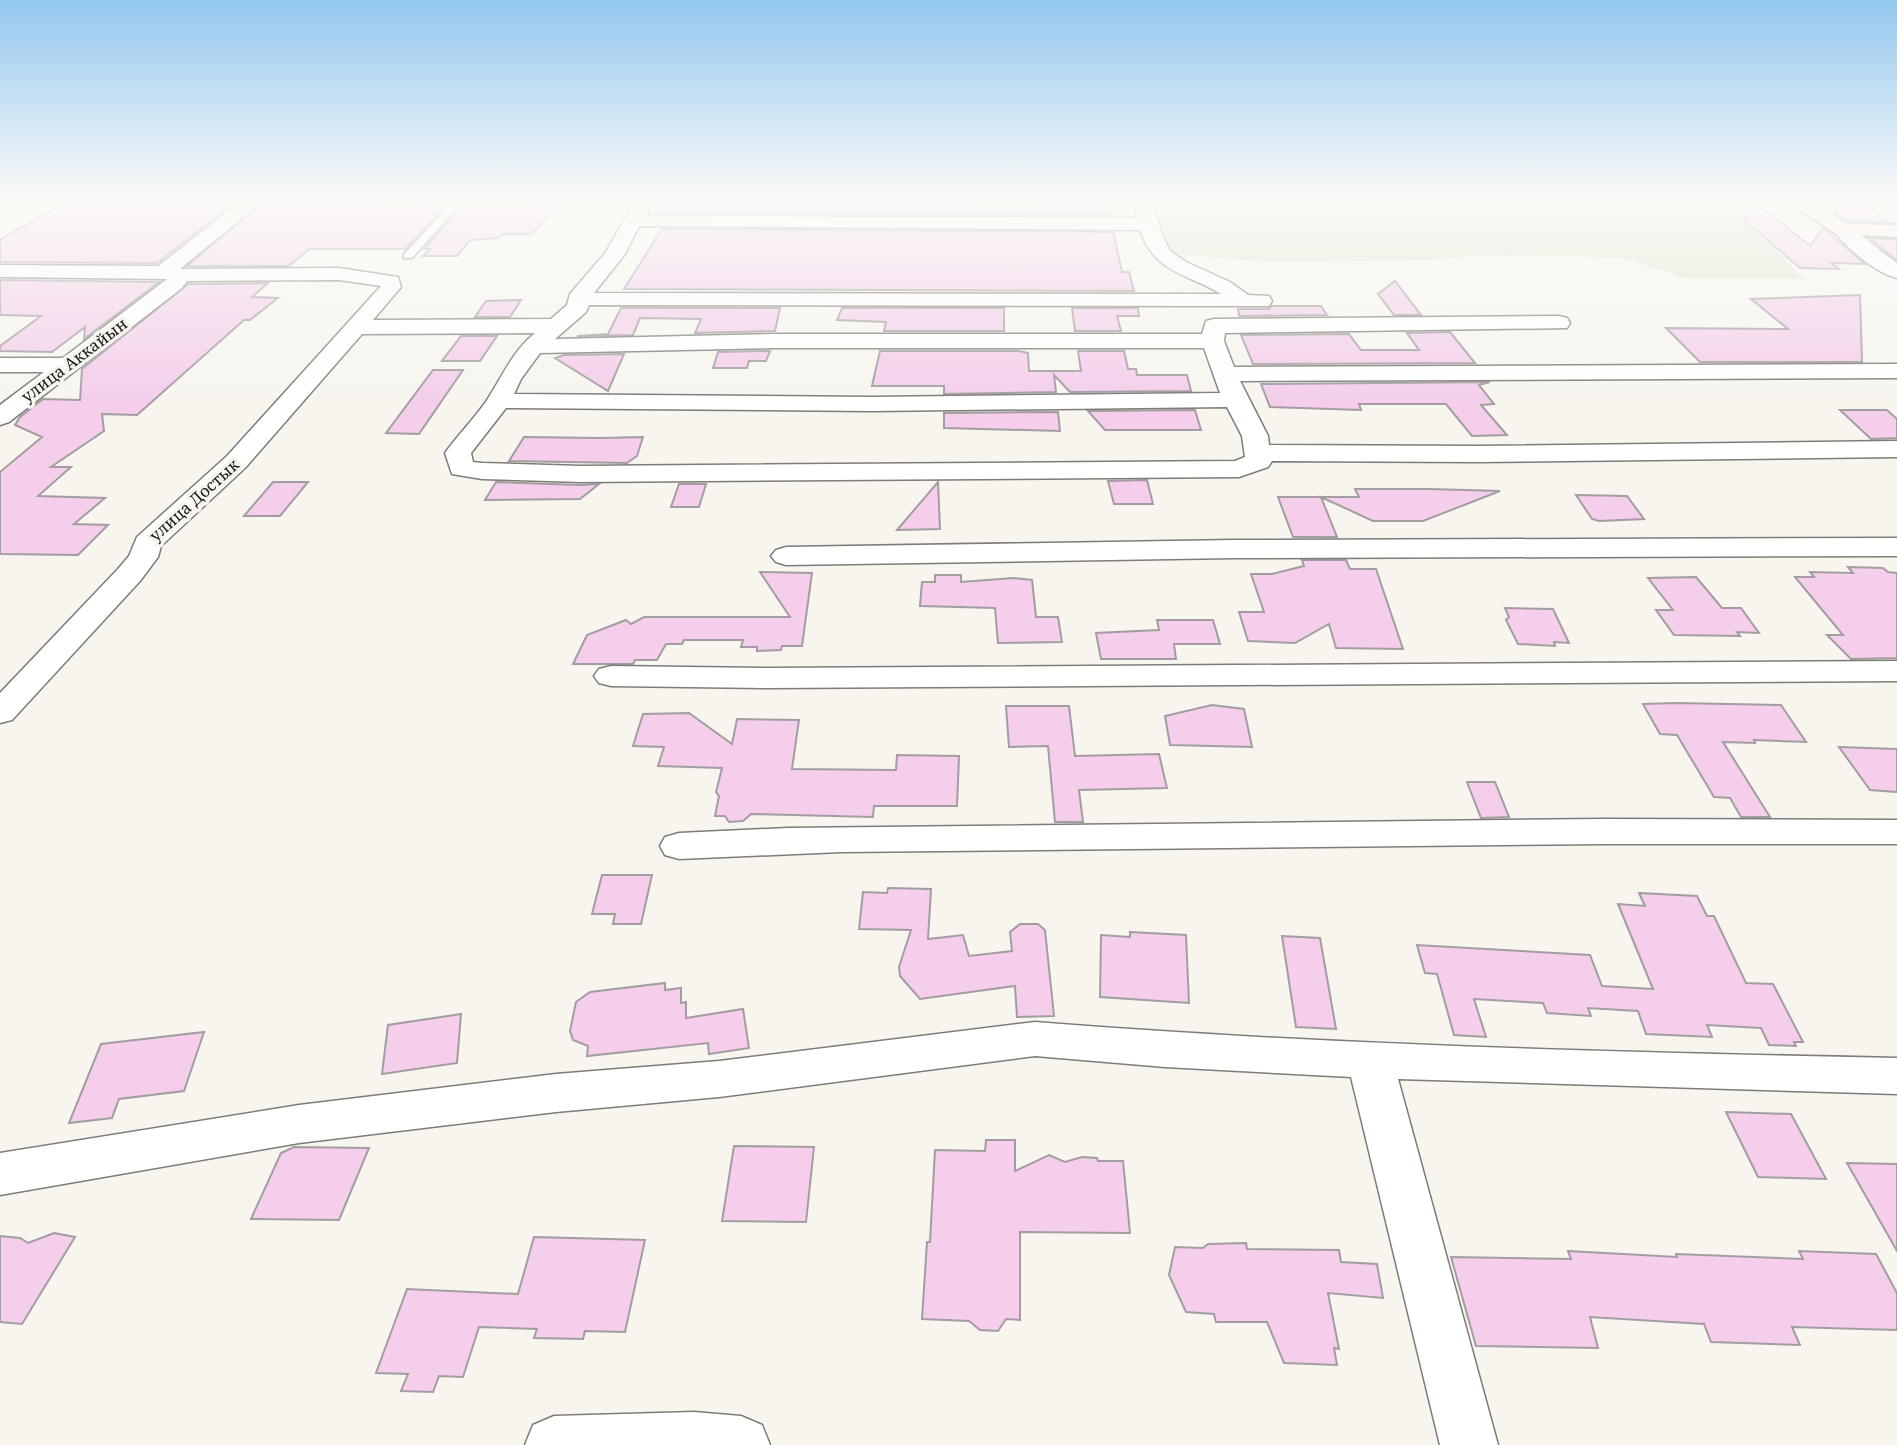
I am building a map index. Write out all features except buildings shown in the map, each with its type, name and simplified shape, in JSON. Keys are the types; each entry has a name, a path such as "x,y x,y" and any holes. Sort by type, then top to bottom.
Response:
{"street":[{"name":"улица Аккайын","path":"0,417 175,284 171,273 179,266"},
{"path":"605,266 578,299 578,307 533,346 509,379 499,401 458,453 461,468 581,474 1239,469 1259,461 1258,453 1248,418 1235,400 1213,341 1214,326 1559,323"},
{"path":"1187,266 1231,289 1243,301"},
{"path":"0,271 171,273"},
{"name":"улица Достык","path":"0,713 129,575 143,557 147,543 236,462 391,287 391,281 386,278 365,275 171,273"},
{"path":"578,299 1283,301"},
{"path":"356,327 555,326"},
{"path":"533,346 773,341 1213,341"},
{"path":"0,365 67,365"},
{"path":"1226,374 1897,371"},
{"path":"499,401 872,404 1235,400"},
{"path":"1258,453 1478,454 1897,449"},
{"path":"786,556 1248,549 1897,547"},
{"path":"611,676 795,678 1897,671"},
{"path":"679,846 865,838 1097,839 1672,831 1897,832"},
{"path":"0,1174 299,1124 556,1093 719,1079 1035,1039 1165,1050 1370,1060 1661,1071 1897,1076"},
{"path":"1370,1060 1469,1445"},
{"path":"554,1445 694,1440 741,1445"}],"green space":[{"path":"1649,266 1792,266 1805,279 1686,278"}]}
